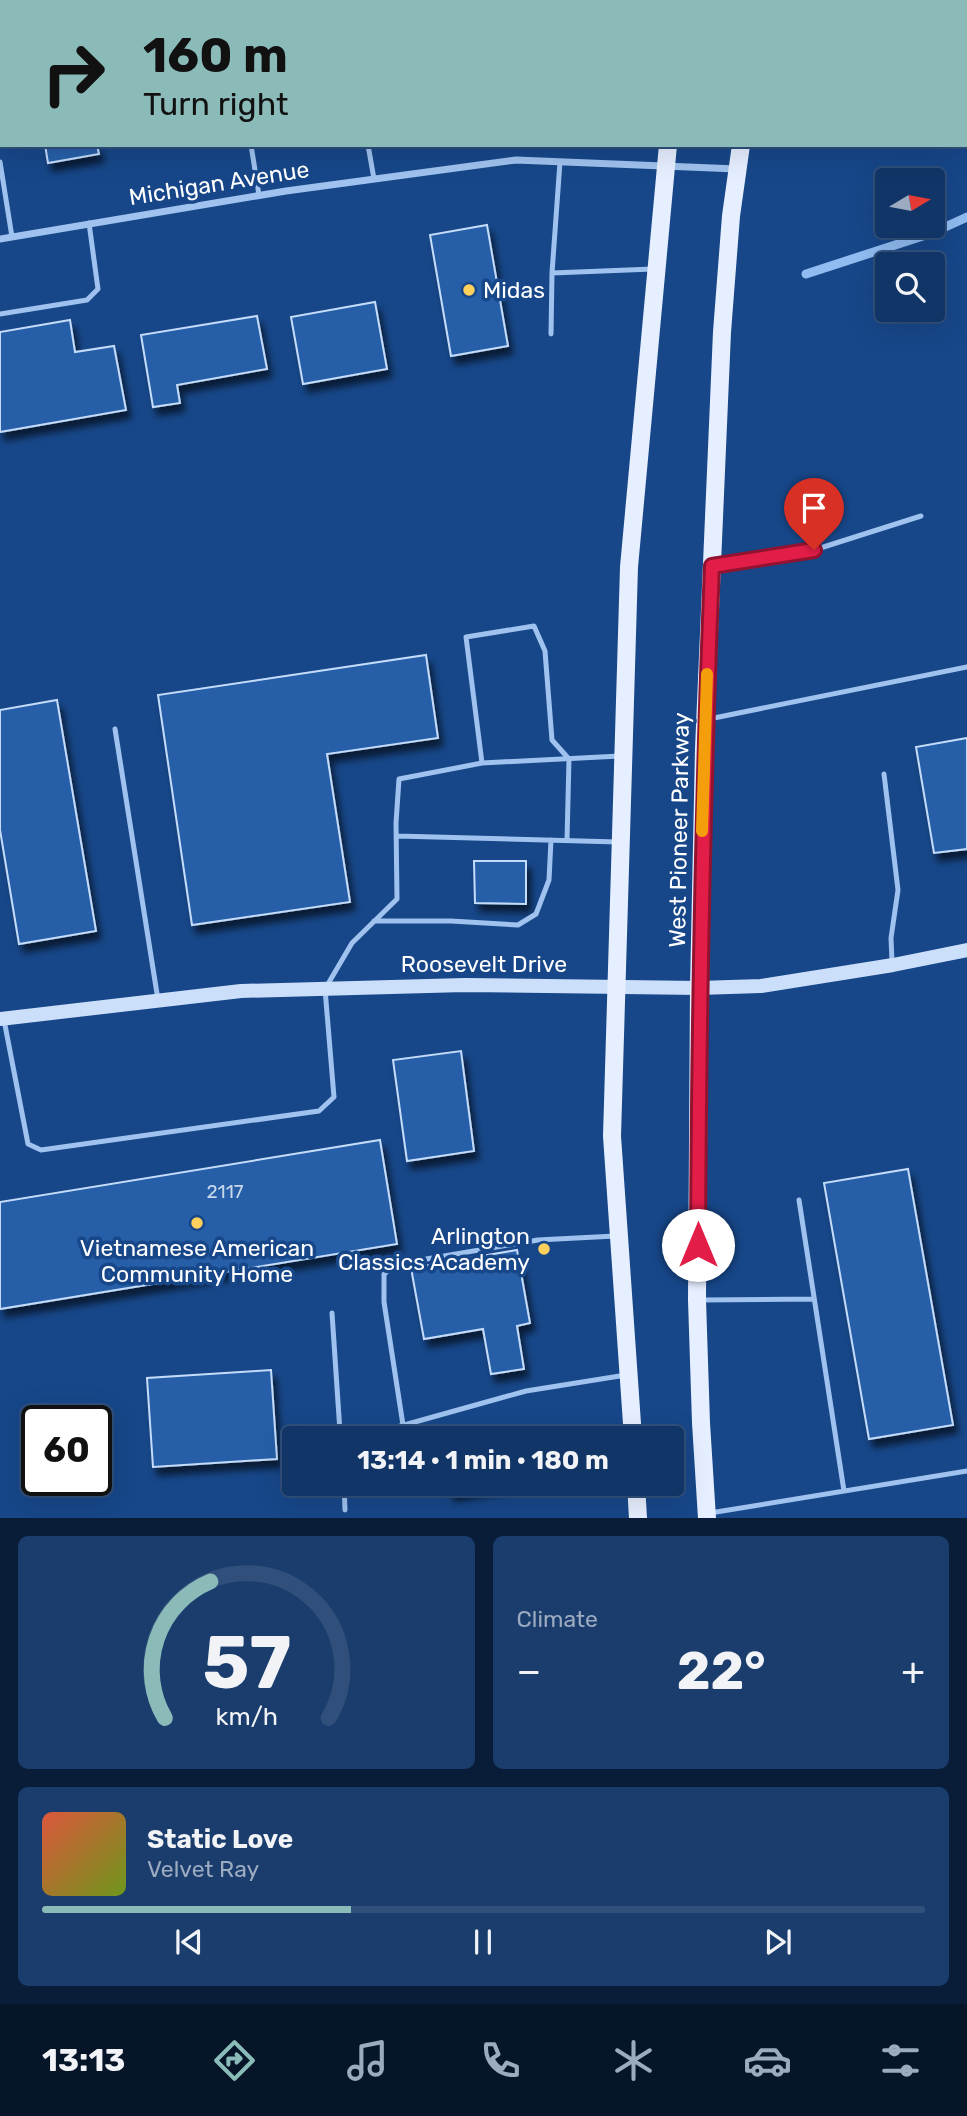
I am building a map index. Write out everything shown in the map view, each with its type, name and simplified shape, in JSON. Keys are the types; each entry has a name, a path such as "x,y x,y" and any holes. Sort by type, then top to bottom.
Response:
{"main road":[{"path":"632,1426 612,1136 629,567 668,147"},
{"name":"West Pioneer Parkway","path":"707,1516 697,1300 699,988 706,719 722,332 731,216 741,147"},
{"path":"637,1496 638,1517"}],"street":[{"name":"Michigan Avenue","path":"0,239 259,195 516,160 737,169"},
{"name":"Roosevelt Drive","path":"2,1019 241,990 465,985 699,988 761,986 967,950"}],"lane":[{"path":"251,147 259,195"},
{"path":"368,147 374,179"},
{"path":"0,162 12,237"},
{"path":"551,334 552,273 561,162"},
{"path":"0,314 87,300 98,289 89,223"},
{"path":"552,273 656,269"},
{"path":"712,566 814,550 921,516"},
{"path":"482,763 466,637 534,626 545,651 552,740 569,759 566,840"},
{"path":"706,719 967,667"},
{"path":"115,729 158,1000"},
{"path":"2,1019 28,1144 41,1150 319,1111 334,1097 324,989 352,943 397,899 399,779 482,763 623,756"},
{"path":"884,774 898,890 891,938 892,965"},
{"path":"397,836 621,842"},
{"path":"374,921 451,921 518,925 536,914 549,880 551,840"},
{"path":"799,1200 844,1492"},
{"path":"403,1425 383,1301 384,1274 397,1264 524,1242 619,1236"},
{"path":"697,1300 814,1298"},
{"path":"332,1313 339,1426"},
{"path":"397,1426 526,1391 629,1374"},
{"path":"707,1516 967,1471"},
{"path":"344,1496 345,1510"}],"building":[{"path":"45,147 97,147 99,154 48,163"},
{"name":"Midas","path":"487,225 508,346 451,356 430,235"},
{"path":"375,302 387,369 303,384 291,317"},
{"path":"257,316 267,369 177,385 180,403 153,407 141,335"},
{"path":"70,320 75,352 114,346 126,410 0,432 0,332"},
{"path":"426,655 438,738 327,754 350,902 192,925 158,695"},
{"path":"57,700 96,931 19,944 0,830 0,710"},
{"path":"967,738 967,849 934,853 916,747"},
{"path":"474,861 526,861 526,904 475,903"},
{"path":"461,1051 474,1151 407,1161 393,1060"},
{"name":"Vietnamese American Community Home","path":"380,1140 397,1244 0,1309 0,1202"},
{"path":"908,1169 953,1425 869,1439 824,1183"},
{"path":"517,1250 530,1323 517,1326 524,1369 491,1374 483,1329 424,1339 411,1268"},
{"path":"271,1370 277,1459 153,1467 147,1378"}],"waterway":[{"path":"806,274 932,233 967,217"}],"slow traffic":[{"path":"702,831 707,674"}],"place":[{"name":"Midas","path":"469,290"},
{"name":"Vietnamese American Community Home","path":"197,1223"},
{"name":"Arlington Classics Academy","path":"544,1249"}],"route":[{"path":"698,1245 699,988 704,749 712,566 814,550"}]}
